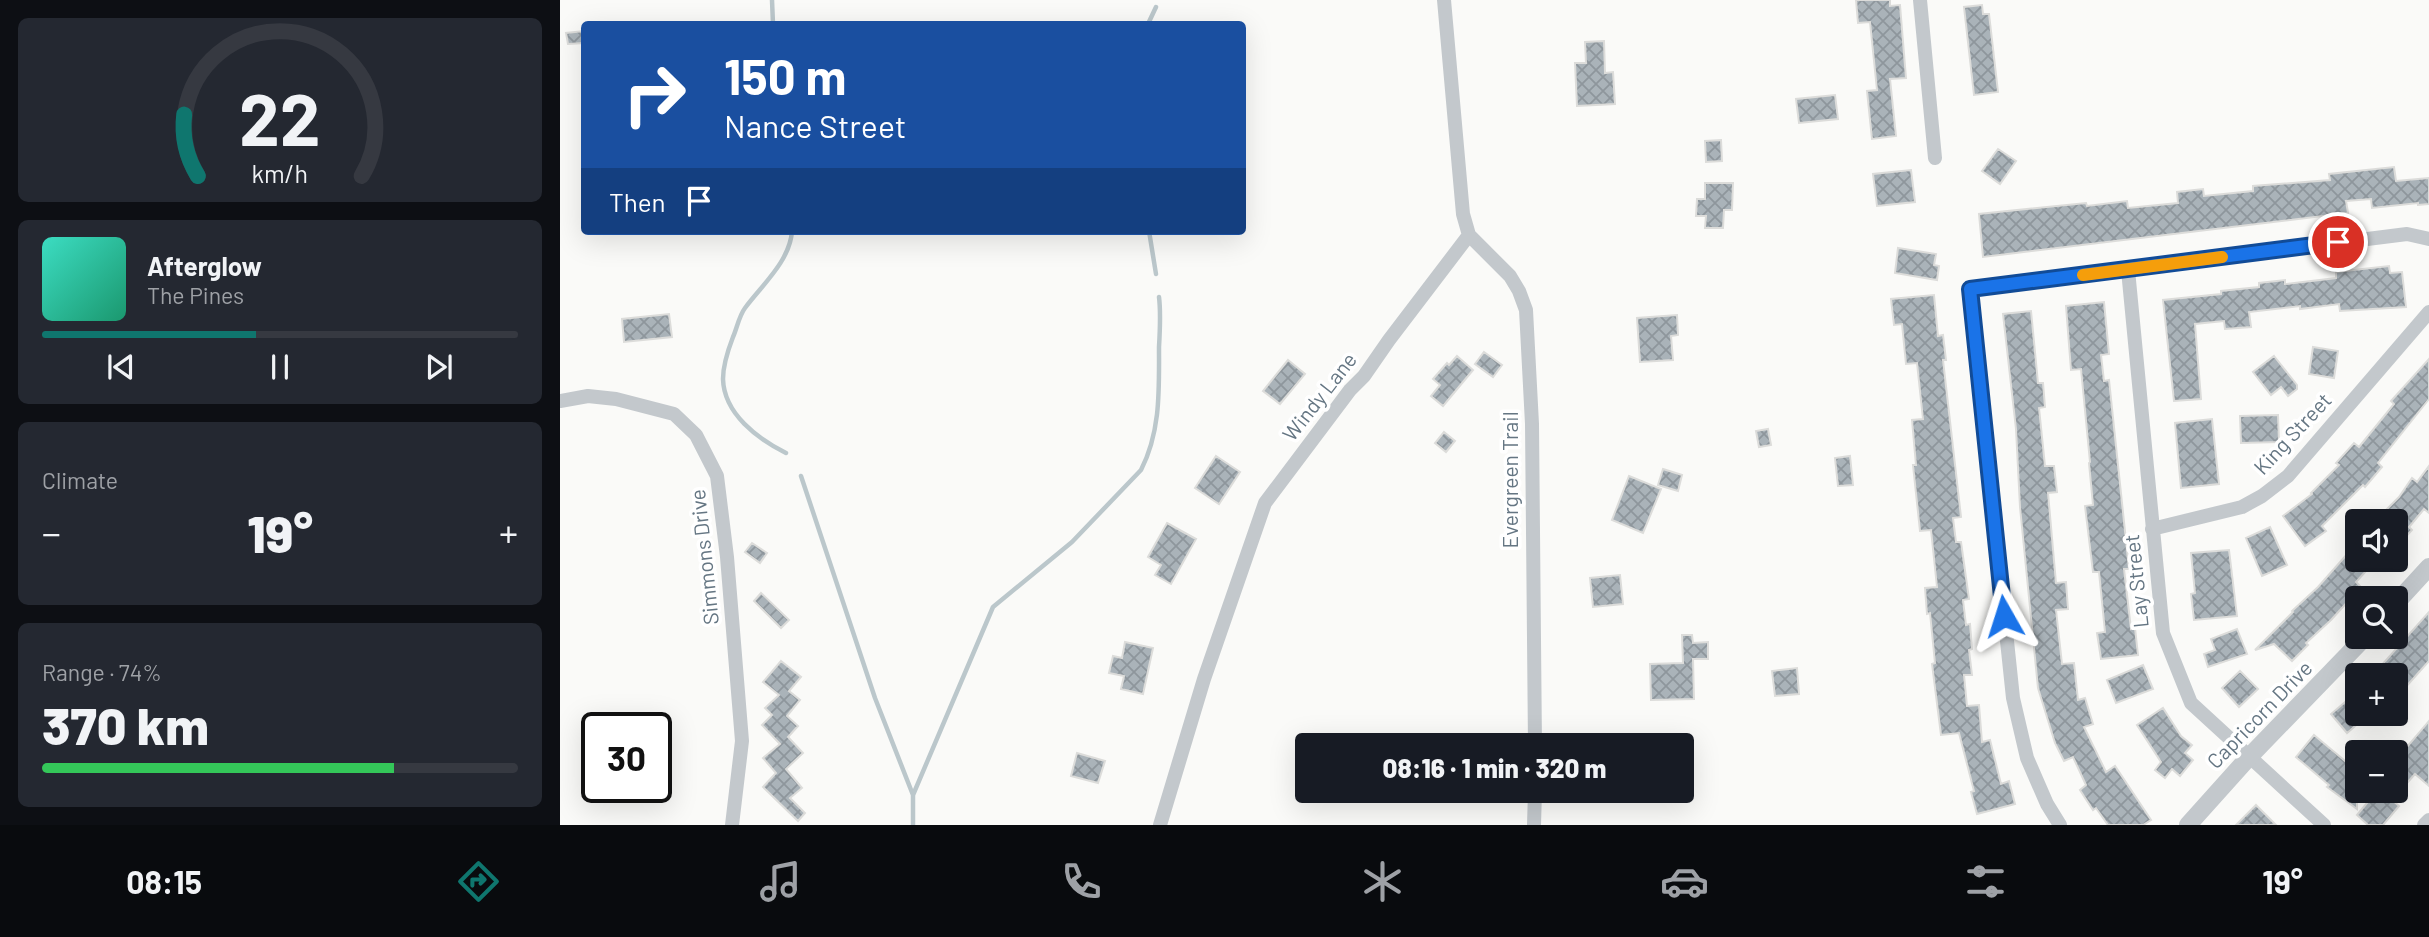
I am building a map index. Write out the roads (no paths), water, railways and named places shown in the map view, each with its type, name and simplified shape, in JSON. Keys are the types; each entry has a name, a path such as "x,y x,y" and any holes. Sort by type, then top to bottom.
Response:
{"street":[{"path":"1444,0 1464,214 1469,235"},
{"path":"1920,0 1935,158"},
{"path":"2060,825 2027,758 2013,698 1970,289 2407,234 2429,239"},
{"name":"Evergreen Trail","path":"1469,235 1510,276 1526,310 1532,425 1535,733"},
{"name":"Windy Lane","path":"1160,825 1203,679 1265,503 1469,235"},
{"name":"Lay Street","path":"2129,270 2163,633 2191,703 2324,825"},
{"name":"King Street","path":"2152,529 2242,508 2288,476 2429,312"},
{"name":"Simmons Drive","path":"560,401 588,397 616,399 674,414 696,435 717,477 727,557 742,741 732,825"},
{"path":"2408,590 2429,567"},
{"name":"Capricorn Drive","path":"2188,825 2249,757 2353,649"},
{"path":"1534,825 1535,803"},
{"path":"2424,825 2429,820"}],"waterway":[{"path":"772,0 773,21"},
{"path":"1149,21 1156,7"},
{"path":"786,453 744,424 729,403 723,379 726,358 741,315 781,262 791,235"},
{"path":"1150,235 1156,274"},
{"path":"913,795 993,607 1072,542 1141,470 1152,440 1159,394 1159,297"},
{"path":"801,476 875,698 913,795 913,825"}]}
